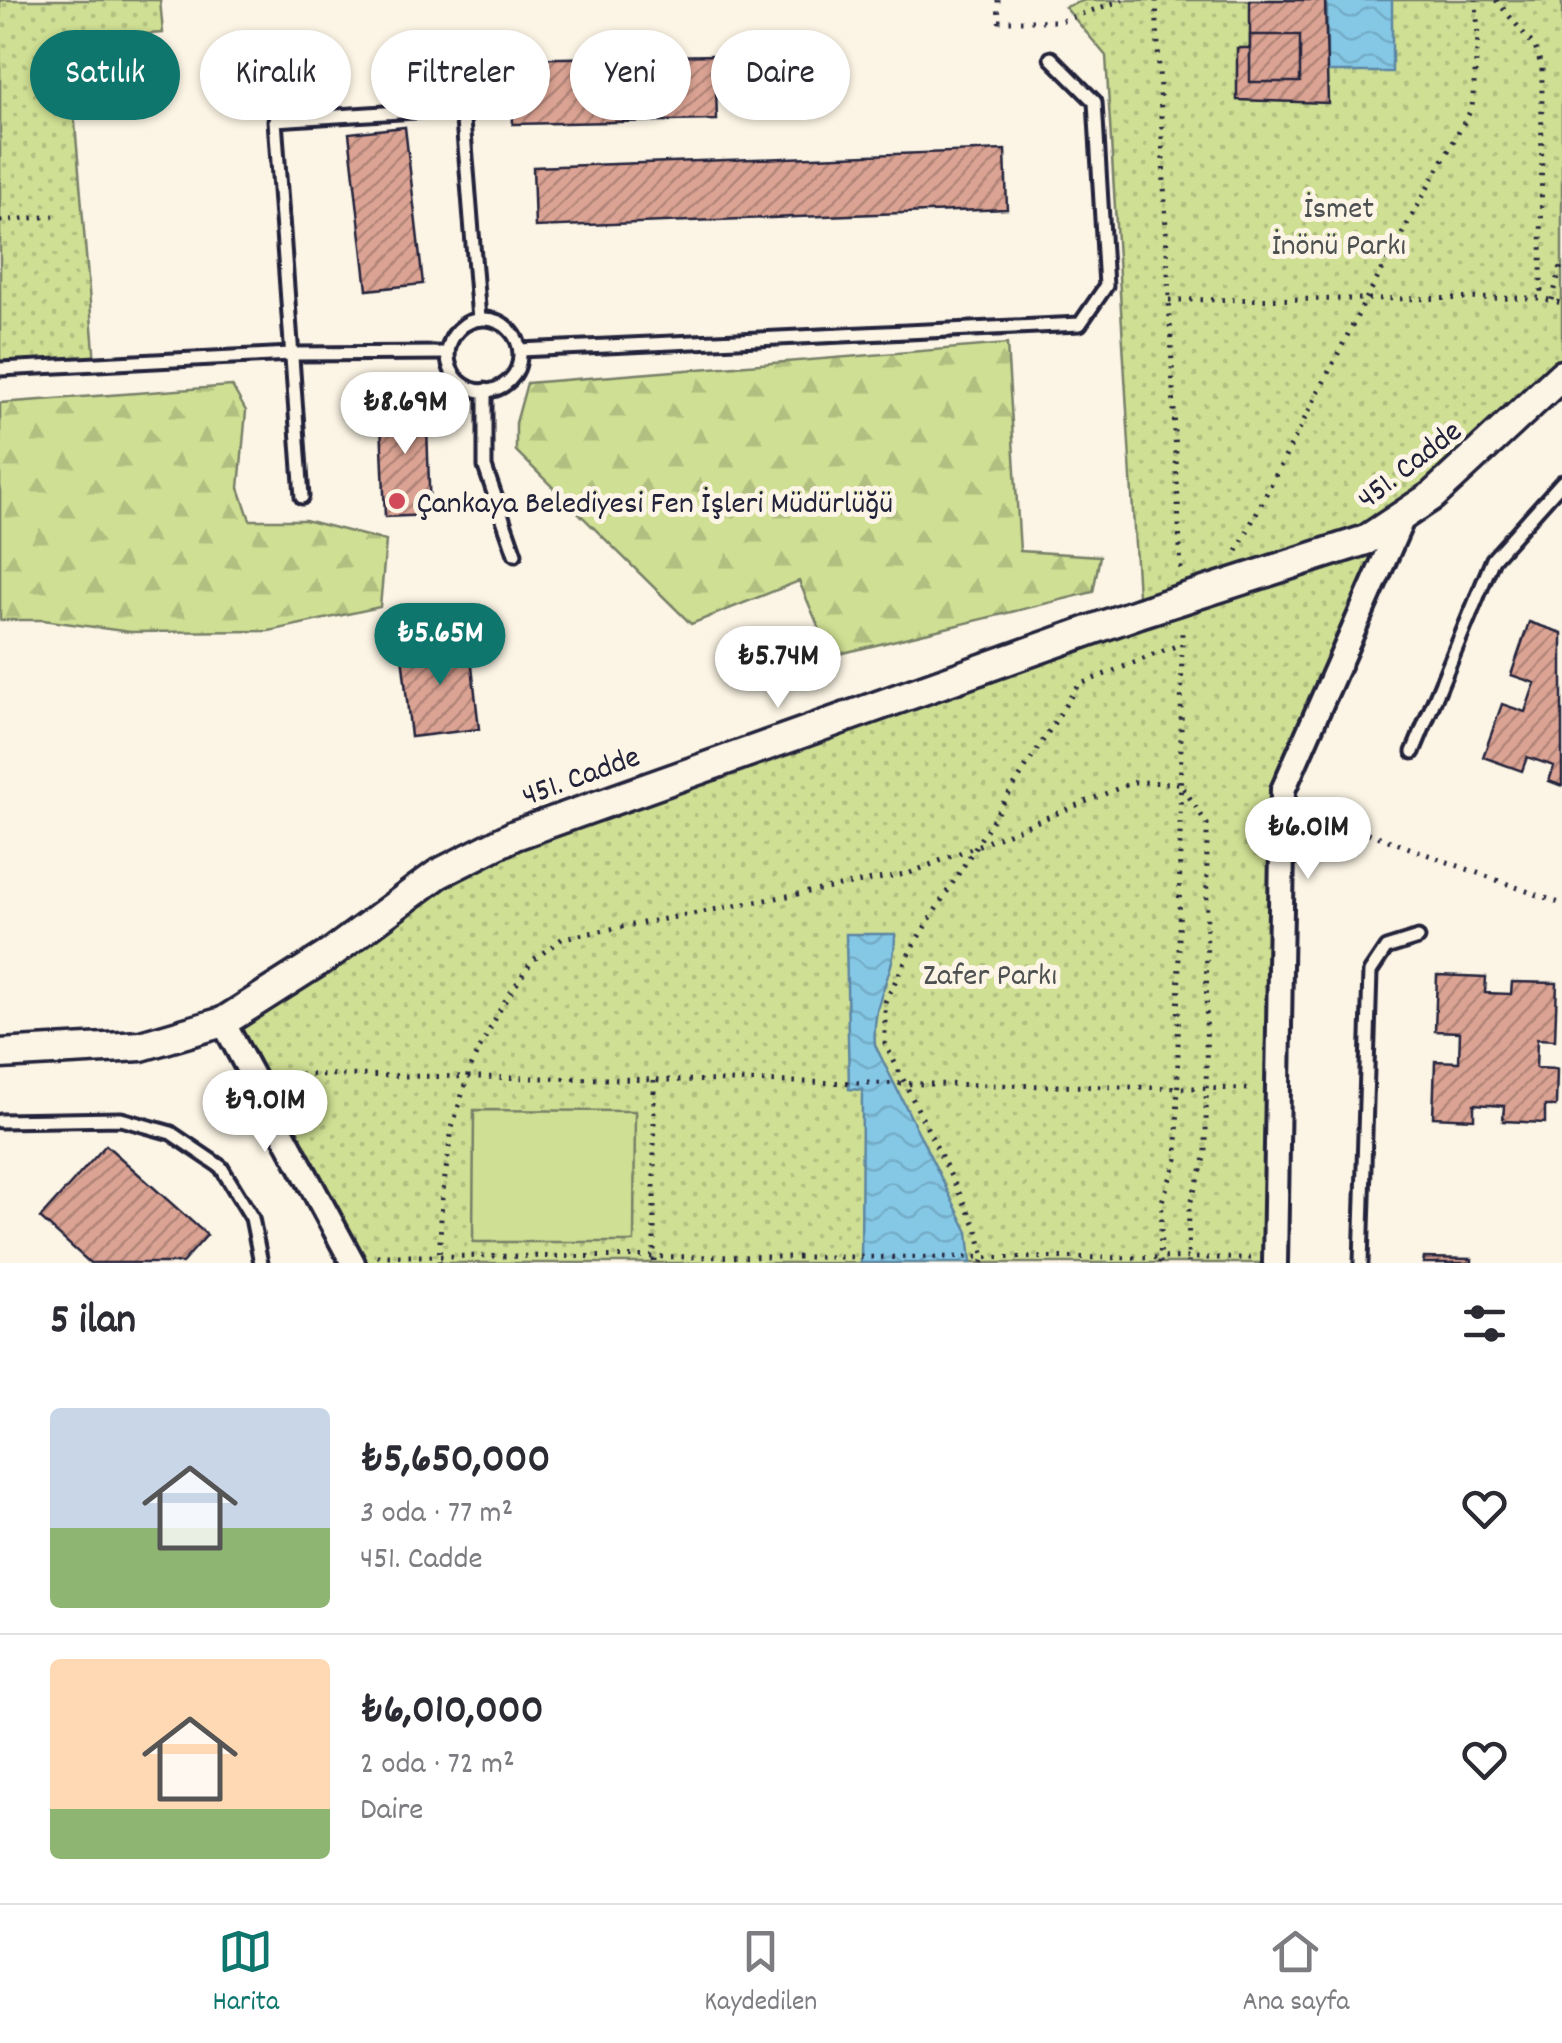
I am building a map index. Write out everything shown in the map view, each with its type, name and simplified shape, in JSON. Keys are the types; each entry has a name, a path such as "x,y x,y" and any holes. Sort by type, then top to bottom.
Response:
{"street":[{"name":"451. Cadde","path":"0,1054 141,1046 223,1022 330,954 438,874 515,835 1182,600 1366,540 1432,496 1562,375"},
{"path":"1275,1260 1283,790 1404,515"},
{"path":"223,1022 351,1260"}],"lane":[{"path":"520,350 1080,324 1106,286 1095,102 1051,58"},
{"path":"302,498 275,120 462,108 478,320"},
{"path":"478,320 503,324 520,350 510,380 484,390 461,382 448,353 456,333 478,320"},
{"path":"0,369 292,354 448,353"},
{"path":"484,390 485,467 515,554"},
{"path":"1412,752 1493,559 1562,482"},
{"path":"1361,1263 1370,972 1386,948 1418,938"},
{"path":"0,1121 121,1119 171,1133 221,1167 252,1218 261,1263"}],"path":[{"path":"998,0 1000,21 1061,20 1123,0"},
{"path":"1156,0 1182,600 1178,1160 1162,1201 1160,1260"},
{"path":"1217,589 1366,300 1472,108 1478,37 1476,0"},
{"path":"1496,0 1535,47 1542,68 1541,298"},
{"path":"0,221 54,216"},
{"path":"1552,300 1562,262"},
{"path":"1169,300 1541,298 1562,303"},
{"path":"981,1259 977,1229 885,1043 885,1002 914,944 1078,685 1182,644"},
{"path":"439,1260 452,1128 467,1077 502,1004 532,961 564,938 910,874 1134,782 1180,782"},
{"path":"1180,782 1207,824 1206,1155 1189,1207 1188,1260"},
{"path":"1283,802 1562,904"},
{"path":"251,1073 1278,1090"},
{"path":"654,1080 654,1260"},
{"path":"351,1260 1275,1260"}],"green space":[{"path":"0,0 160,0 163,30 30,30 30,120 75,120 95,363 0,369"},
{"name":"Zafer Parkı","path":"1085,0 1562,0 1562,375 1404,515 1283,790 1275,1263 353,1263 223,1022 438,874 1139,613 1106,56 1065,7"},
{"path":"1007,344 1020,551 1100,556 1093,592 831,656 799,581 691,624 516,451 516,423 527,383"},
{"path":"232,386 246,411 239,488 250,520 305,520 386,541 380,607 269,631 130,632 43,620 0,620 0,403"},
{"path":"474,1110 635,1111 634,1242 473,1242"}],"water":[{"path":"1327,0 1392,0 1392,72 1327,72"},
{"path":"846,934 895,934 892,962 877,1013 875,1045 968,1232 971,1263 861,1263 862,1090 849,1089"}],"building":[{"path":"1250,0 1325,0 1328,103 1237,100 1237,48 1250,48"},
{"path":"1250,35 1300,35 1300,82 1250,82"},
{"path":"691,55 711,55 711,120 717,120 513,124 513,120 550,120 550,58 570,58 570,120 691,120"},
{"path":"405,127 423,284 367,290 349,133"},
{"path":"1005,150 1007,209 535,227 533,167"},
{"path":"426,397 430,515 385,517 380,399"},
{"path":"1529,622 1562,633 1562,786 1549,781 1554,766 1527,757 1522,771 1483,757 1502,704 1525,712 1535,683 1511,675"},
{"path":"469,639 479,729 411,737 401,646"},
{"path":"1437,975 1486,977 1485,993 1511,994 1512,982 1557,983 1555,1040 1537,1039 1536,1068 1557,1069 1556,1106 1545,1106 1545,1123 1503,1121 1504,1106 1474,1104 1474,1119 1433,1117 1435,1061 1459,1062 1460,1032 1435,1031"},
{"path":"106,1145 207,1235 182,1263 90,1263 40,1218"},
{"path":"1424,1258 1472,1259 1472,1263 1423,1263"}],"place":[{"name":"Çankaya Belediyesi Fen İşleri Müdürlüğü","path":"397,501"}],"park label":[{"name":"İsmet İnönü Parkı","path":"1339,224"}]}
